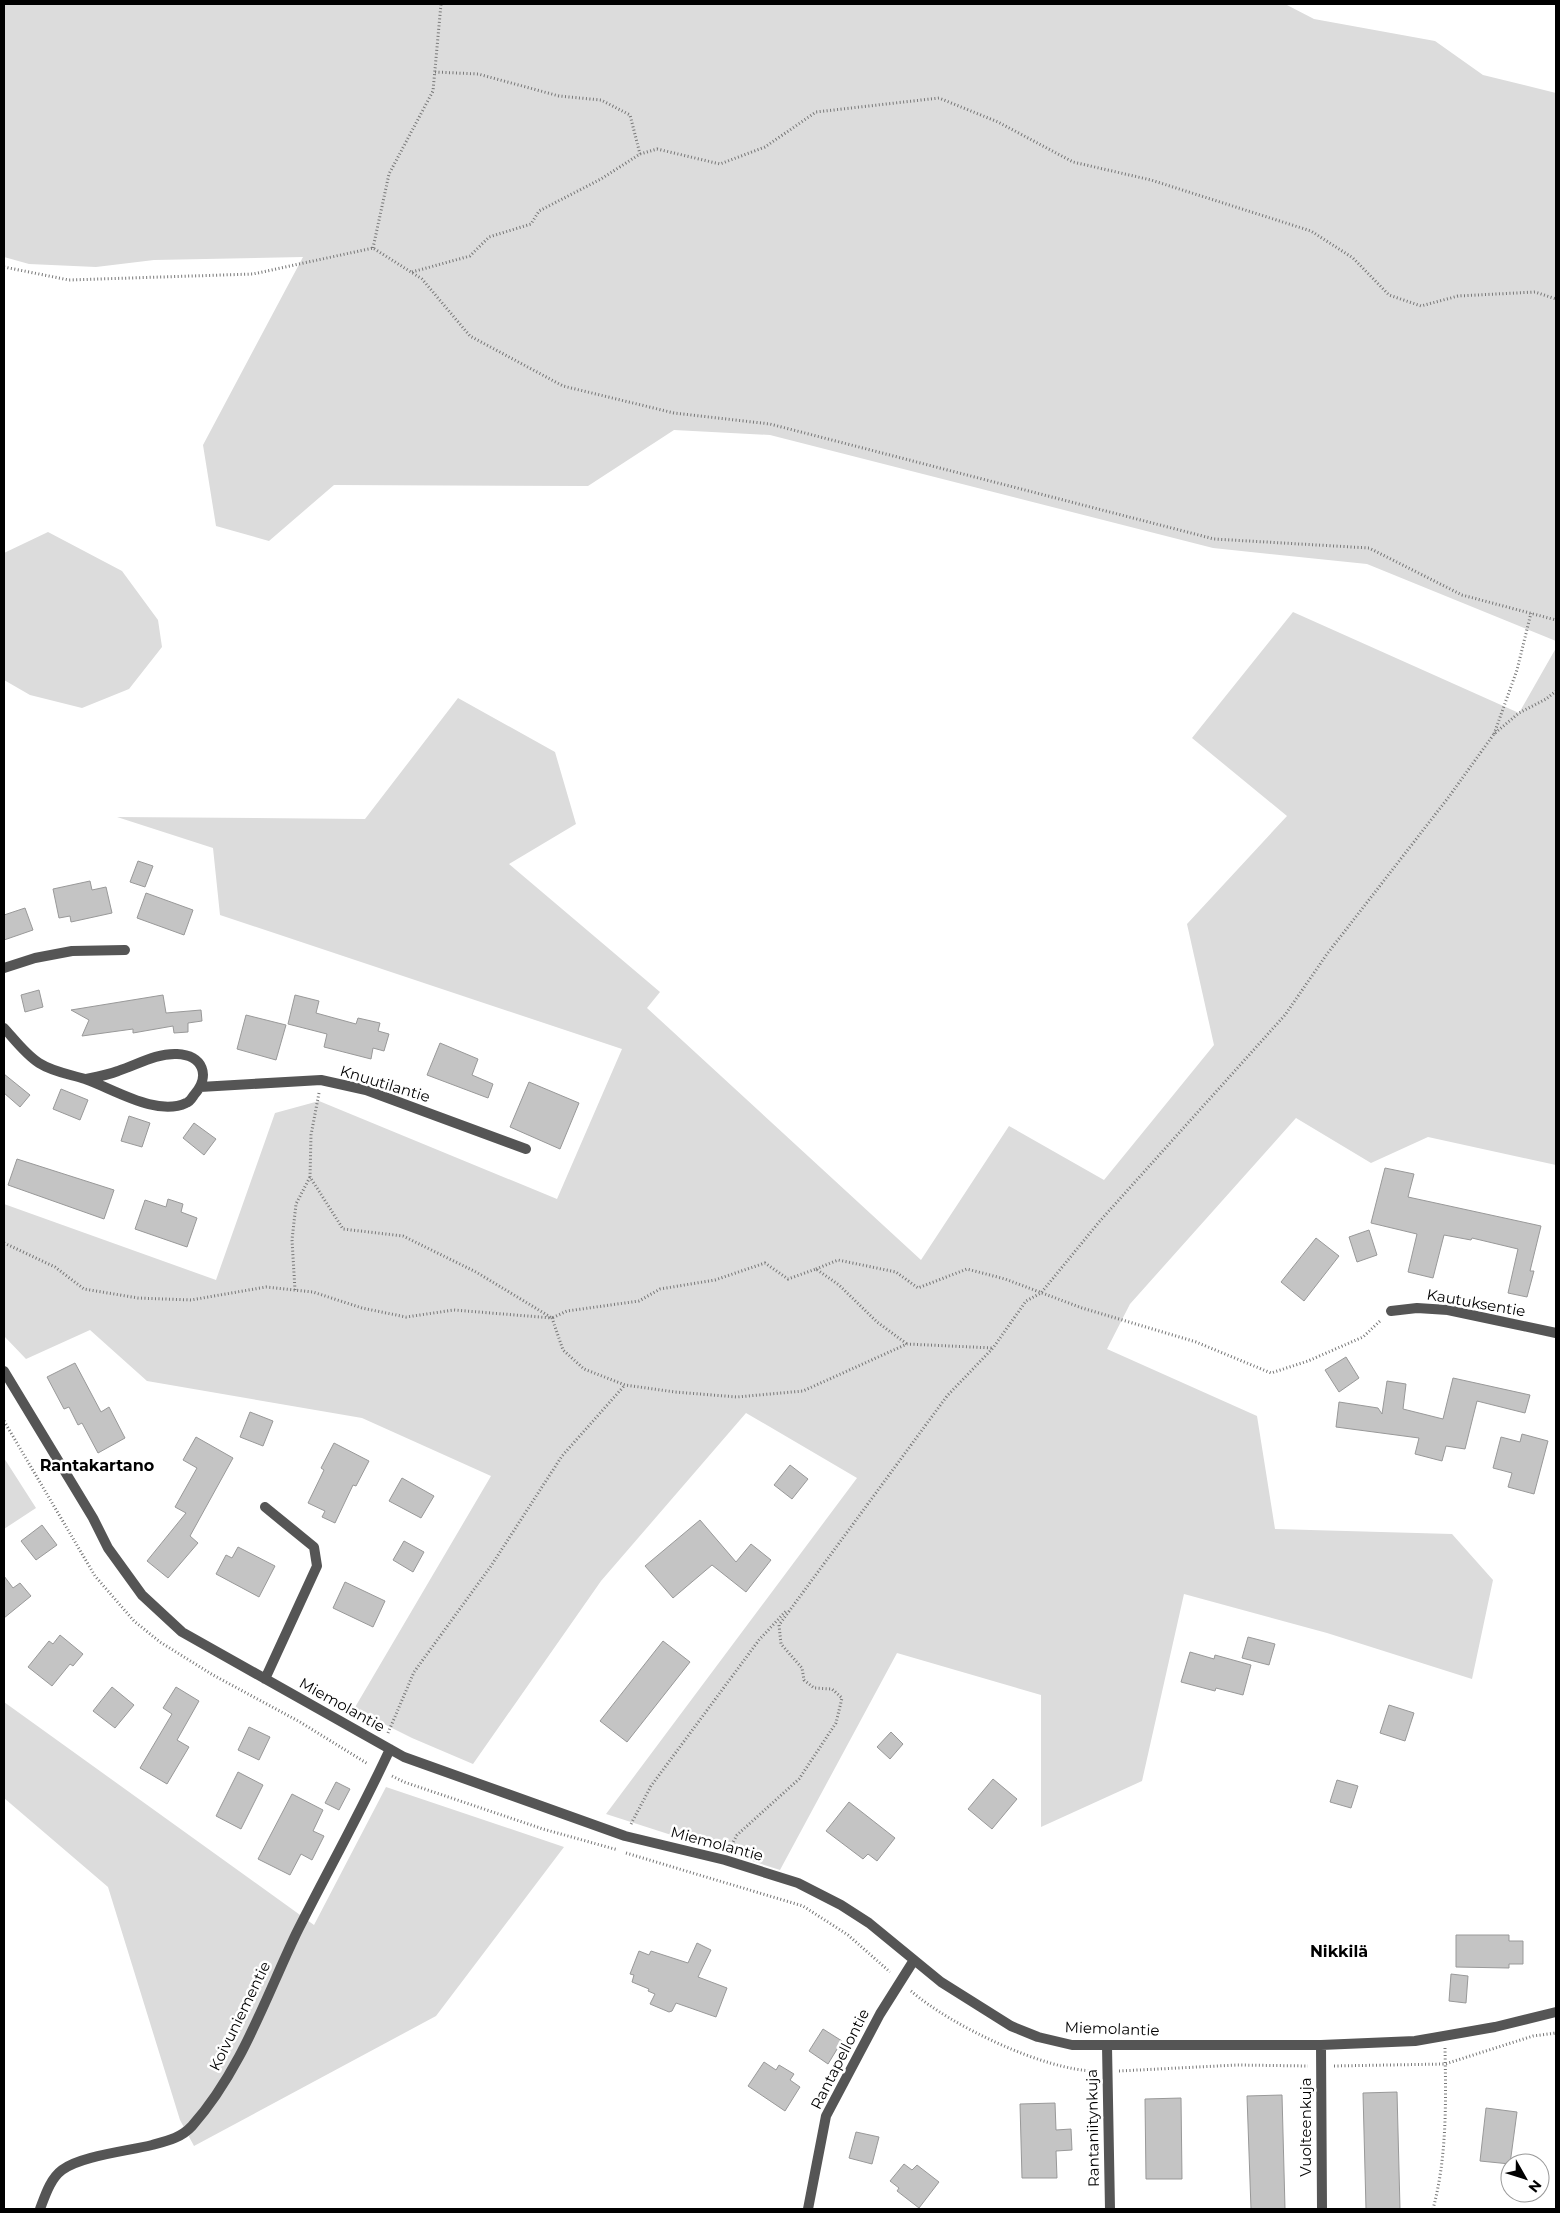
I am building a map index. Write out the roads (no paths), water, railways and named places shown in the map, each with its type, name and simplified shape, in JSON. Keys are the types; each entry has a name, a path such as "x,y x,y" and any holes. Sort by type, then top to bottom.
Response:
{"street":[{"path":"4,968 35,958 72,951 124,950"},
{"path":"4,1028 37,1062 57,1072 85,1079 141,1102 170,1108 188,1103 200,1087 203,1078 203,1068 197,1061 188,1056 176,1054 159,1056 117,1072 85,1079"},
{"name":"Knuutilantie","path":"200,1087 321,1080 366,1090 526,1149"},
{"name":"Kautuksentie","path":"1391,1311 1418,1308 1448,1310 1556,1333"},
{"name":"Miemolantie","path":"4,1371 83,1501 108,1548 142,1595 182,1632 404,1757 625,1836 725,1860 798,1883 841,1905 869,1923 941,1982 1011,2026 1038,2037 1072,2045 1321,2045 1373,2041 1415,2041 1495,2028 1556,2012"},
{"path":"265,1508 314,1547 317,1566 265,1679"},
{"name":"Koivuniementie","path":"40,2209 46,2192 62,2170 82,2160 177,2138 191,2127 215,2096 224,2084 254,2027 297,1934 340,1852 387,1747"},
{"name":"Rantapellontie","path":"808,2209 826,2116 880,2014 914,1960"},
{"name":"Vuolteenkuja","path":"1321,2045 1322,2209"},
{"name":"Rantaniitynkuja","path":"1107,2046 1110,2209"}],"district":[{"name":"Rantakartano","path":"97,1465"},
{"name":"Nikkilä","path":"1339,1951"}]}
